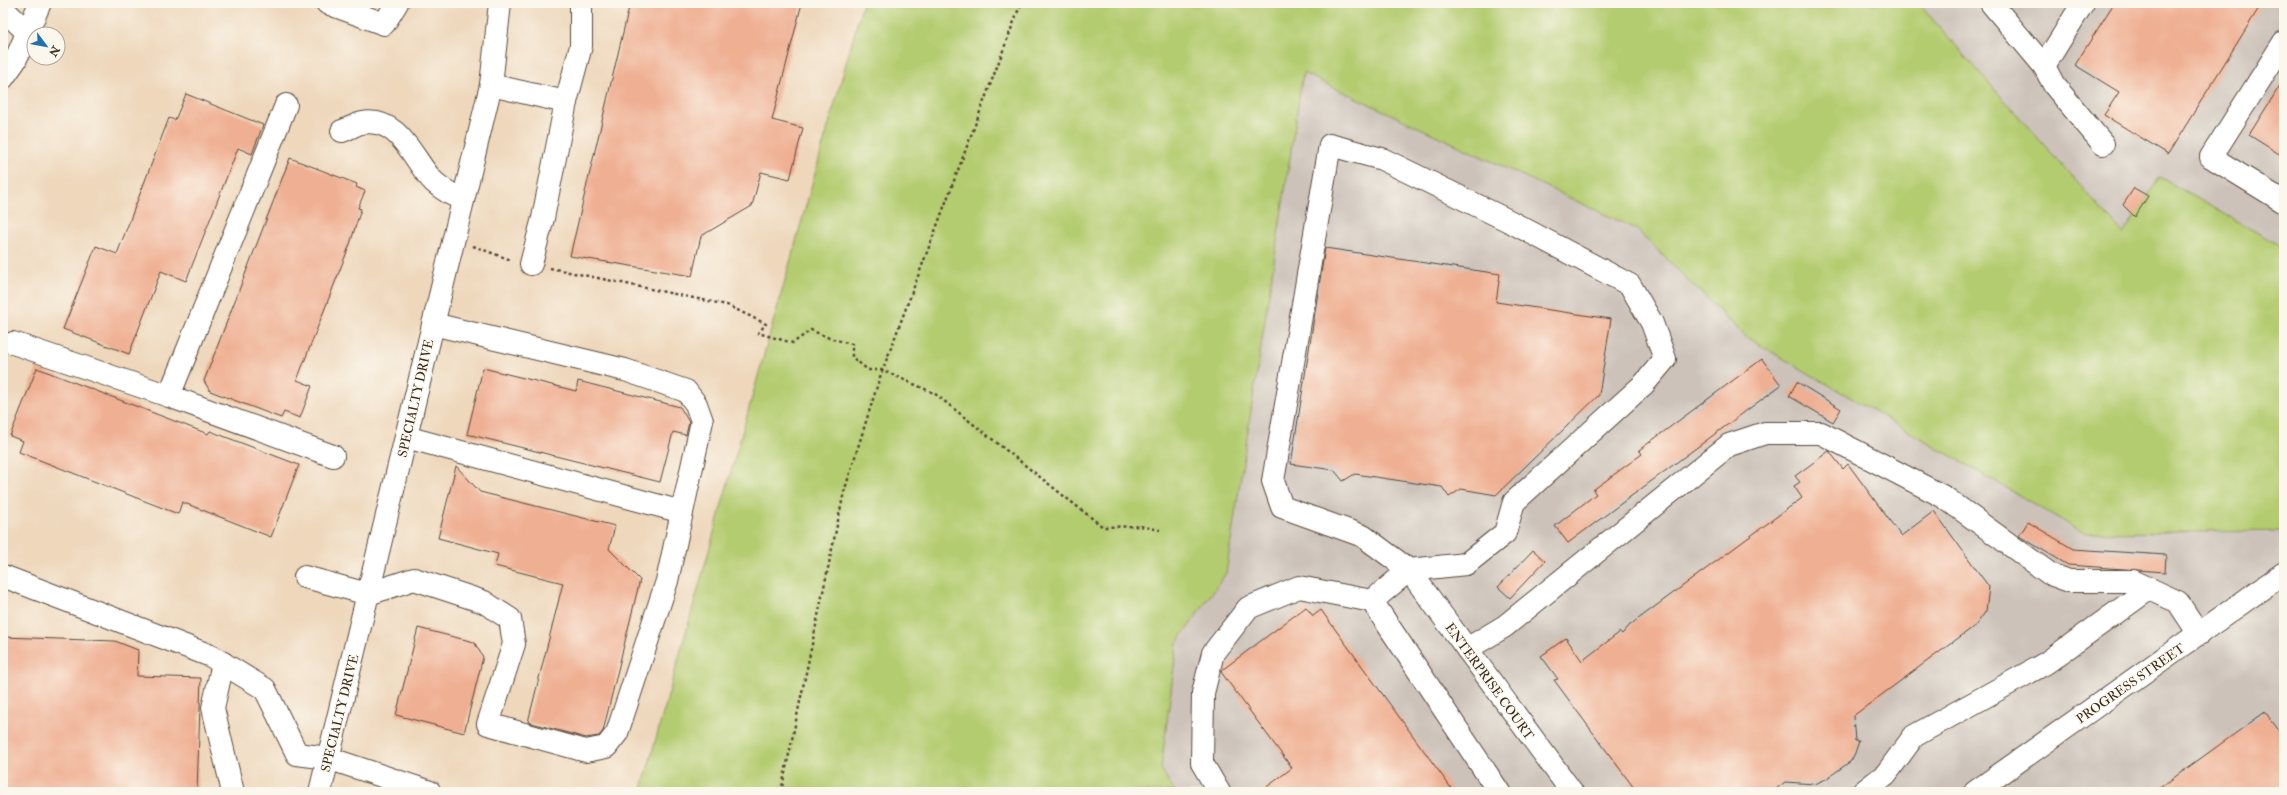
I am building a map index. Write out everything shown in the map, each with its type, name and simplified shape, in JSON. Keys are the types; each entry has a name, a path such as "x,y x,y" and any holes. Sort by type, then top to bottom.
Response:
{"street":[{"path":"30,26 40,3"},
{"path":"327,3 384,24 396,3"},
{"name":"SPECIALTY DRIVE","path":"320,792 491,84 500,3"},
{"path":"531,264 543,218 566,102 580,46 581,3"},
{"path":"1991,3 2044,66 2054,85 2103,144"},
{"path":"2044,66 2083,3"},
{"path":"3,10 26,31"},
{"path":"3,78 15,61 26,34"},
{"path":"2284,42 2211,157 2284,202"},
{"path":"491,84 566,102"},
{"path":"168,396 286,105"},
{"path":"342,131 362,123 376,123 387,127 398,134 434,182 452,195 463,200"},
{"name":"ENTERPRISE COURT","path":"1409,570 1466,564 1505,532 1514,502 1644,384 1665,359 1652,323 1630,286 1511,222 1382,159 1330,145 1273,481 1282,507 1363,536 1409,570 1572,792"},
{"path":"305,577 368,594 414,579 484,602 510,619 514,644 488,724 586,752 606,747 617,733 667,581 702,421 696,404 686,391 626,370 433,324"},
{"path":"13,343 168,396 333,456"},
{"path":"1467,649 1505,626 1729,445 1765,432 1821,433 1944,497 2050,574 2069,581 2133,581 2178,602 2199,634"},
{"path":"406,437 682,512"},
{"path":"1372,601 1409,570"},
{"name":"PROGRESS STREET","path":"1975,792 2284,574"},
{"path":"3,576 211,656 223,663 265,689 297,754 328,758 430,792"},
{"path":"1219,792 1202,762 1203,693 1213,653 1248,608 1299,588 1372,601 1499,792"},
{"path":"1864,792 1886,774 1914,736 2046,663 2149,589"},
{"path":"223,663 213,708 231,792"}],"path":[{"path":"780,792 844,492 882,370 1021,3"},
{"path":"454,239 507,259 727,305 766,324 758,333 793,343 811,330 829,338 852,344 852,358 868,370 882,370 934,393 1103,527 1140,526 1160,530"}],"shaded area":[{"path":"3,3 863,3 641,792 3,792"},
{"path":"1918,3 2284,3 2284,248 2160,177 2123,234"},
{"path":"1303,73 1636,229 1746,337 2084,533 2284,531 2284,792 1175,792 1161,769 1177,643 1226,573"}],"green space":[{"path":"863,3 1918,3 2123,234 2160,177 2284,248 2284,531 2084,533 1746,337 1636,229 1303,73 1226,573 1177,643 1161,769 1175,792 641,792"}],"building":[{"path":"630,3 802,3 772,120 803,128 790,179 761,172 752,206 701,236 692,276 570,256"},
{"path":"2114,3 2262,3 2168,154 2104,115 2119,92 2075,65"},
{"path":"2284,79 2284,157 2249,135"},
{"path":"186,94 263,125 252,154 238,148 186,281 161,271 129,354 63,329 96,246 117,254 169,118 175,120"},
{"path":"290,158 357,184 356,187 365,191 358,208 361,209 350,244 297,380 312,386 300,418 284,412 281,418 210,391 204,381"},
{"path":"2134,188 2148,196 2135,217 2123,205"},
{"path":"1325,248 1500,274 1496,302 1611,319 1599,395 1496,495 1461,489 1449,497 1442,487 1355,474 1343,481 1334,470 1291,464"},
{"path":"1762,359 1781,385 1568,543 1555,526 1596,494 1593,490 1642,454 1639,450"},
{"path":"37,368 208,434 210,431 299,465 271,537 182,502 178,514 19,452 23,441 10,436"},
{"path":"483,368 576,391 578,381 680,407 689,422 686,435 673,432 660,482 467,434"},
{"path":"1797,382 1841,409 1833,422 1789,396"},
{"path":"1829,451 1843,469 1848,464 1901,536 1934,511 1989,587 1986,611 1976,625 1853,716 1855,741 1859,741 1855,753 1851,761 1826,779 1815,784 1785,782 1772,792 1637,792 1554,680 1558,679 1541,656 1566,638 1582,661 1620,632 1622,634 1630,625 1802,498 1794,486 1800,482 1795,476"},
{"path":"456,466 480,492 615,526 609,549 640,580 603,731 599,736 586,738 528,722 563,583 495,566 498,554 438,538"},
{"path":"2028,522 2073,549 2166,555 2165,572 2068,565 2019,536"},
{"path":"1533,550 1545,561 1510,598 1498,587"},
{"path":"1306,607 1313,616 1321,610 1454,792 1260,792 1292,768 1221,672"},
{"path":"418,628 474,642 483,657 464,733 396,715"},
{"path":"3,637 115,641 138,650 137,676 201,678 197,792 3,792"},
{"path":"2265,712 2284,737 2284,792 2154,792"}]}
